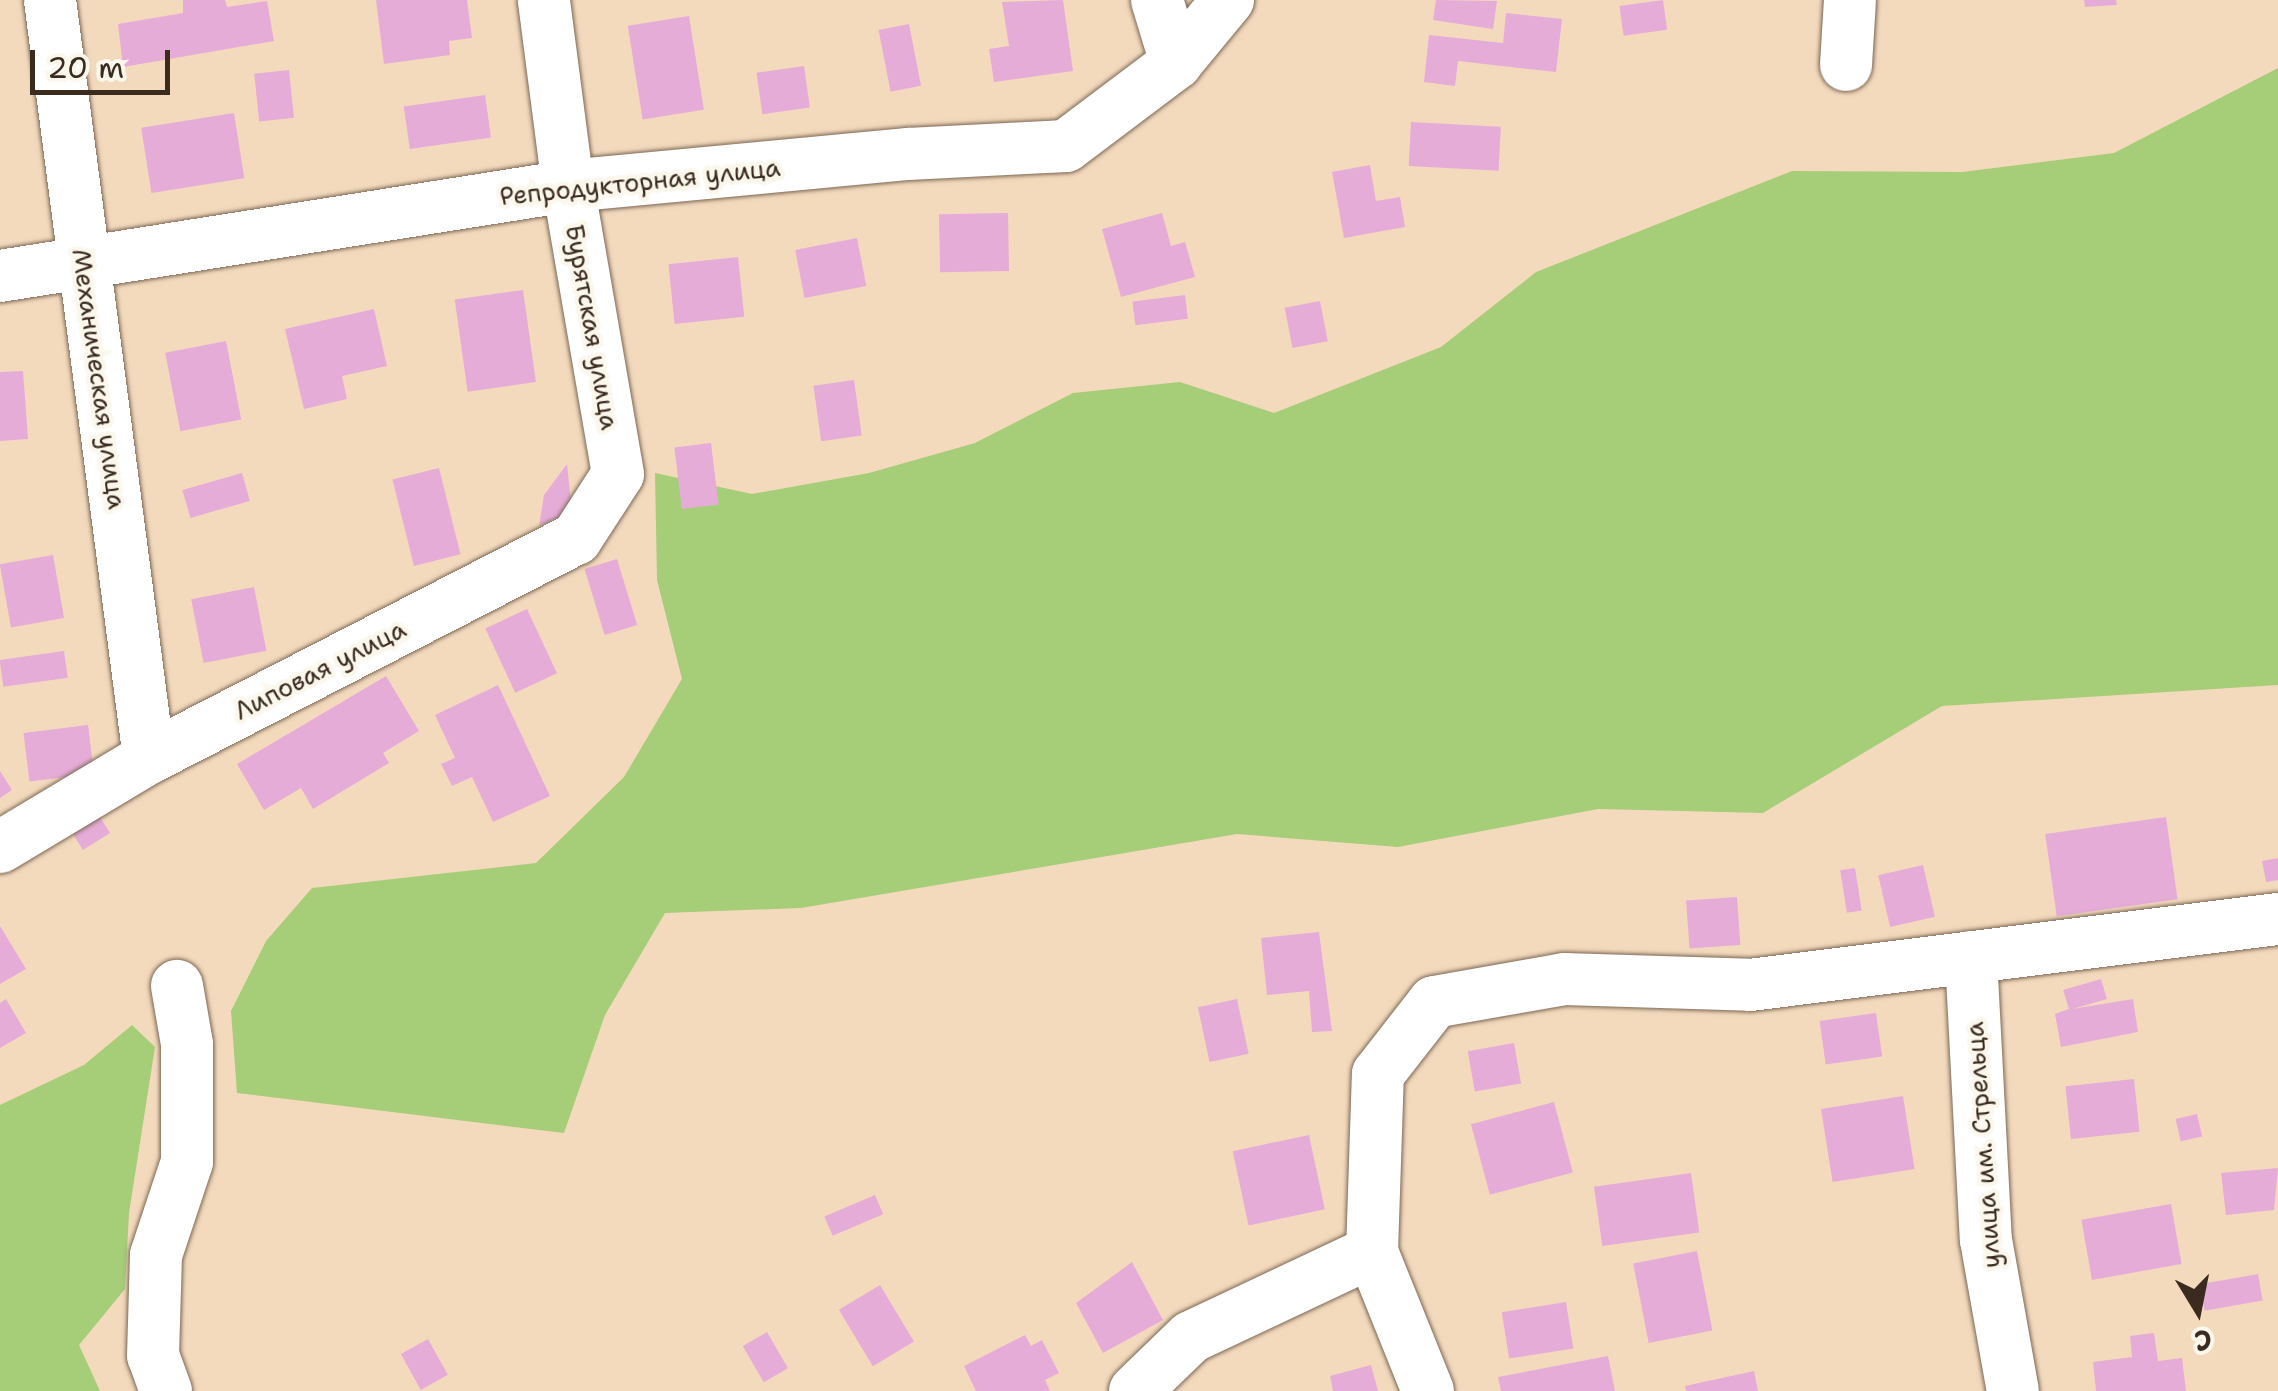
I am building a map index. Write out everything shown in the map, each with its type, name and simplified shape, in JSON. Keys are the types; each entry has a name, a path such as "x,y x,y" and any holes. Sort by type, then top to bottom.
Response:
{"street":[{"name":"Механическая улица","path":"50,0 149,758"},
{"name":"Бурятская улица","path":"544,0 568,186 618,474"},
{"path":"1157,0 1176,63"},
{"name":"Репродукторная улица","path":"0,276 568,186 908,154 1066,146 1176,63 1228,0"},
{"path":"1846,65 1850,0"},
{"name":"Липовая улица","path":"0,846 149,758 576,539 618,474"},
{"path":"1428,1391 1372,1252 1378,1074 1434,1002 1564,979 1750,985 2278,919"},
{"name":"улица им. Стрельца","path":"1971,957 1986,1240 2013,1391"},
{"path":"166,1391 153,1356 156,1255 187,1162 187,1044 176,986"},
{"path":"1135,1391 1190,1337 1372,1252"}],"green space":[{"path":"2278,68 2278,685 1942,706 1763,813 1598,809 1398,847 1237,834 801,908 665,913 605,1015 564,1133 237,1093 231,1011 266,941 312,888 536,863 624,777 682,679 657,580 655,473 752,494 869,473 975,443 1073,393 1180,382 1274,413 1441,347 1536,272 1792,171 1962,172 2114,153"},
{"path":"132,1025 155,1047 129,1213 125,1289 79,1345 100,1391 0,1391 0,1105 84,1065"}],"building":[{"path":"183,0 225,0 227,7 267,1 274,41 123,67 118,24 183,13"},
{"path":"376,0 467,0 472,38 449,41 450,55 384,64"},
{"path":"1063,0 1073,71 994,82 989,49 1009,46 1002,2"},
{"path":"1436,0 1497,1 1493,29 1433,20"},
{"path":"1663,0 1667,30 1624,36 1619,6"},
{"path":"2084,0 2116,0 2117,5 2085,7"},
{"path":"1506,13 1562,19 1556,72 1458,61 1455,86 1424,82 1429,35 1503,43"},
{"path":"689,16 704,110 643,120 628,26"},
{"path":"909,24 921,86 891,92 879,30"},
{"path":"804,66 810,108 762,114 756,73"},
{"path":"289,70 294,118 259,121 254,74"},
{"path":"485,95 491,138 410,149 404,106"},
{"path":"234,113 244,178 151,193 141,128"},
{"path":"1411,122 1501,127 1499,171 1409,166"},
{"path":"1370,165 1376,201 1400,197 1405,227 1344,238 1332,172"},
{"path":"1008,213 1009,271 940,272 939,214"},
{"path":"1162,213 1171,246 1185,242 1195,277 1121,297 1102,229"},
{"path":"857,238 866,286 805,298 795,250"},
{"path":"738,257 744,317 675,324 668,264"},
{"path":"523,290 536,382 468,392 455,300"},
{"path":"1185,295 1188,319 1135,325 1132,301"},
{"path":"1320,301 1328,341 1292,348 1285,308"},
{"path":"374,309 387,366 342,376 347,399 304,409 285,329"},
{"path":"226,341 241,420 180,431 165,353"},
{"path":"23,371 28,439 0,441 0,372"},
{"path":"854,380 862,435 821,441 813,386"},
{"path":"711,443 719,505 682,509 674,448"},
{"path":"567,464 572,511 539,526 544,495"},
{"path":"439,468 461,554 414,566 392,480"},
{"path":"242,473 250,501 190,518 182,490"},
{"path":"53,555 64,618 11,627 0,564"},
{"path":"617,559 637,625 605,635 584,569"},
{"path":"254,587 266,651 204,663 191,599"},
{"path":"527,609 557,673 515,693 485,628"},
{"path":"64,651 68,678 3,687 0,660"},
{"path":"386,676 419,731 383,753 389,763 313,809 301,788 264,810 237,764"},
{"path":"498,685 550,796 493,822 472,777 452,786 441,764 455,758 435,715"},
{"path":"88,725 94,774 29,782 23,733"},
{"path":"0,771 12,790 0,798"},
{"path":"100,817 110,833 83,850 73,834"},
{"path":"2166,817 2178,899 2057,916 2045,834"},
{"path":"2278,858 2278,880 2266,882 2262,861"},
{"path":"1923,865 1935,917 1890,927 1878,875"},
{"path":"1855,868 1862,910 1847,913 1840,870"},
{"path":"1737,897 1740,945 1689,948 1686,901"},
{"path":"0,926 26,969 0,984"},
{"path":"1319,932 1332,1031 1312,1032 1309,991 1267,995 1261,938"},
{"path":"2101,979 2107,999 2072,1009 2133,999 2138,1032 2061,1047 2055,1014 2069,1009 2063,990"},
{"path":"6,999 26,1033 0,1048 0,1003"},
{"path":"1237,999 1249,1054 1210,1062 1198,1007"},
{"path":"1876,1013 1882,1057 1826,1065 1820,1021"},
{"path":"1514,1043 1521,1083 1475,1092 1468,1051"},
{"path":"2134,1079 2140,1132 2071,1139 2065,1086"},
{"path":"1903,1096 1915,1169 1833,1182 1821,1109"},
{"path":"1554,1102 1573,1173 1490,1195 1471,1124"},
{"path":"2197,1114 2202,1136 2181,1141 2176,1119"},
{"path":"1309,1135 1325,1209 1249,1226 1233,1151"},
{"path":"2278,1168 2274,1210 2226,1215 2221,1173"},
{"path":"1691,1173 1699,1232 1602,1246 1594,1187"},
{"path":"875,1195 883,1214 833,1236 824,1216"},
{"path":"2171,1204 2182,1264 2092,1280 2081,1220"},
{"path":"1697,1251 1712,1331 1649,1343 1633,1263"},
{"path":"1132,1262 1163,1320 1103,1353 1076,1303"},
{"path":"2258,1274 2263,1301 2205,1311 2200,1284"},
{"path":"880,1285 914,1342 873,1366 839,1310"},
{"path":"1566,1302 1573,1348 1509,1359 1502,1312"},
{"path":"767,1332 788,1368 764,1382 743,1346"},
{"path":"2154,1333 2158,1361 2182,1358 2186,1391 2096,1391 2093,1362 2132,1357 2130,1336"},
{"path":"1025,1335 1031,1346 1042,1340 1059,1373 1045,1380 1050,1391 976,1391 964,1366"},
{"path":"428,1339 448,1375 421,1390 401,1354"},
{"path":"1608,1356 1615,1391 1501,1391 1498,1377"},
{"path":"1371,1365 1378,1391 1333,1391 1330,1376"},
{"path":"1754,1371 1758,1391 1686,1391 1685,1386"}]}
